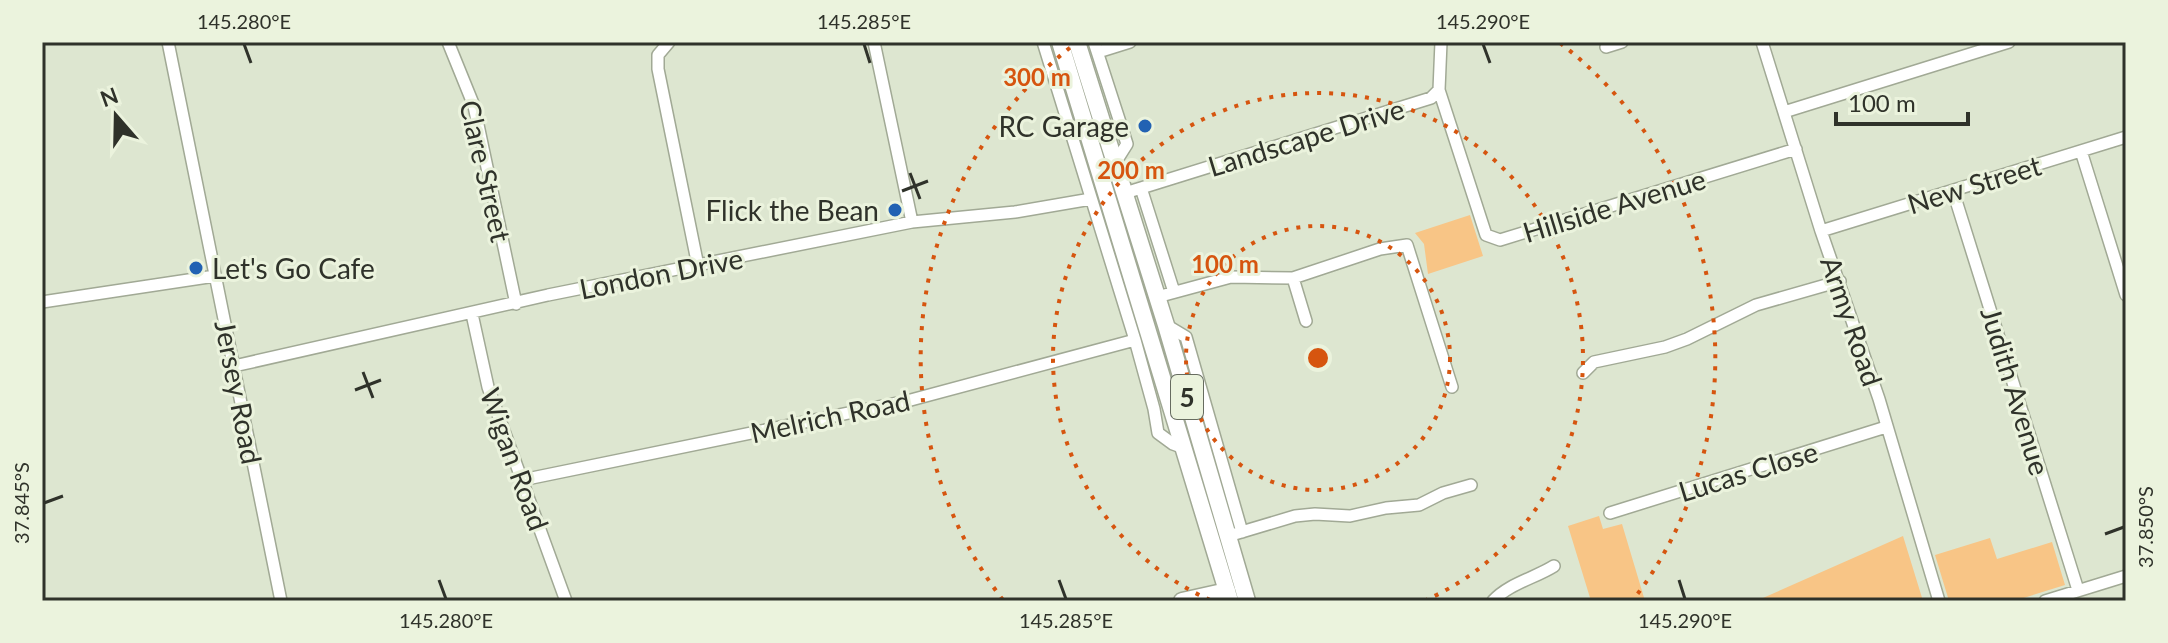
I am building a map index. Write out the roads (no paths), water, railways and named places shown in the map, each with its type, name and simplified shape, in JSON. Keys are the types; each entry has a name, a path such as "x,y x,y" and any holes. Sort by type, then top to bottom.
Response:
{"main road":[{"name":"5","path":"1060,42 1125,193 1184,448 1237,595"},
{"name":"5","path":"1077,42 1198,436 1235,534 1237,595"},
{"path":"1184,448 1198,436"},
{"path":"1182,601 1237,595"}],"street":[{"name":"Jersey Road","path":"168,42 281,601"},
{"name":"Clare Street","path":"448,42 474,106 516,304"},
{"path":"669,42 658,55 658,69 698,266"},
{"path":"874,42 912,222"},
{"path":"1043,42 1135,340 1158,433 1184,448"},
{"path":"1115,163 1127,144 1096,47 1130,42"},
{"name":"Landscape Drive","path":"1125,193 1431,98 1439,90 1441,42"},
{"path":"1606,47 1622,42"},
{"name":"Army Road","path":"1762,42 1939,601"},
{"path":"1784,112 2009,42"},
{"name":"Hillside Avenue","path":"1439,90 1486,235 1500,240 1796,149"},
{"name":"New Street","path":"1821,231 2126,137"},
{"path":"2081,151 2126,295"},
{"name":"Judith Avenue","path":"1953,191 2078,590"},
{"path":"1125,193 1174,292"},
{"name":"London Drive","path":"234,366 912,222 1015,212 1091,199"},
{"path":"1157,297 1231,277 1293,278 1380,249 1407,245 1452,387"},
{"path":"42,302 215,276"},
{"path":"1293,278 1306,321"},
{"path":"1583,373 1594,362 1665,347 1756,305 1840,281"},
{"name":"Wigan Road","path":"472,314 488,387 566,601"},
{"path":"1166,325 1186,337 1235,534 1295,516 1350,516 1419,505 1443,493 1471,485"},
{"name":"Melrich Road","path":"522,480 907,401 1135,340"},
{"name":"Lucas Close","path":"1610,513 1886,427"},
{"path":"1493,601 1504,590 1533,579 1554,566"},
{"path":"2045,601 2126,576"}],"place":[{"name":"RC Garage","path":"1145,126"},
{"name":"Flick the Bean","path":"895,210"},
{"name":"Let's Go Cafe","path":"196,268"}]}
